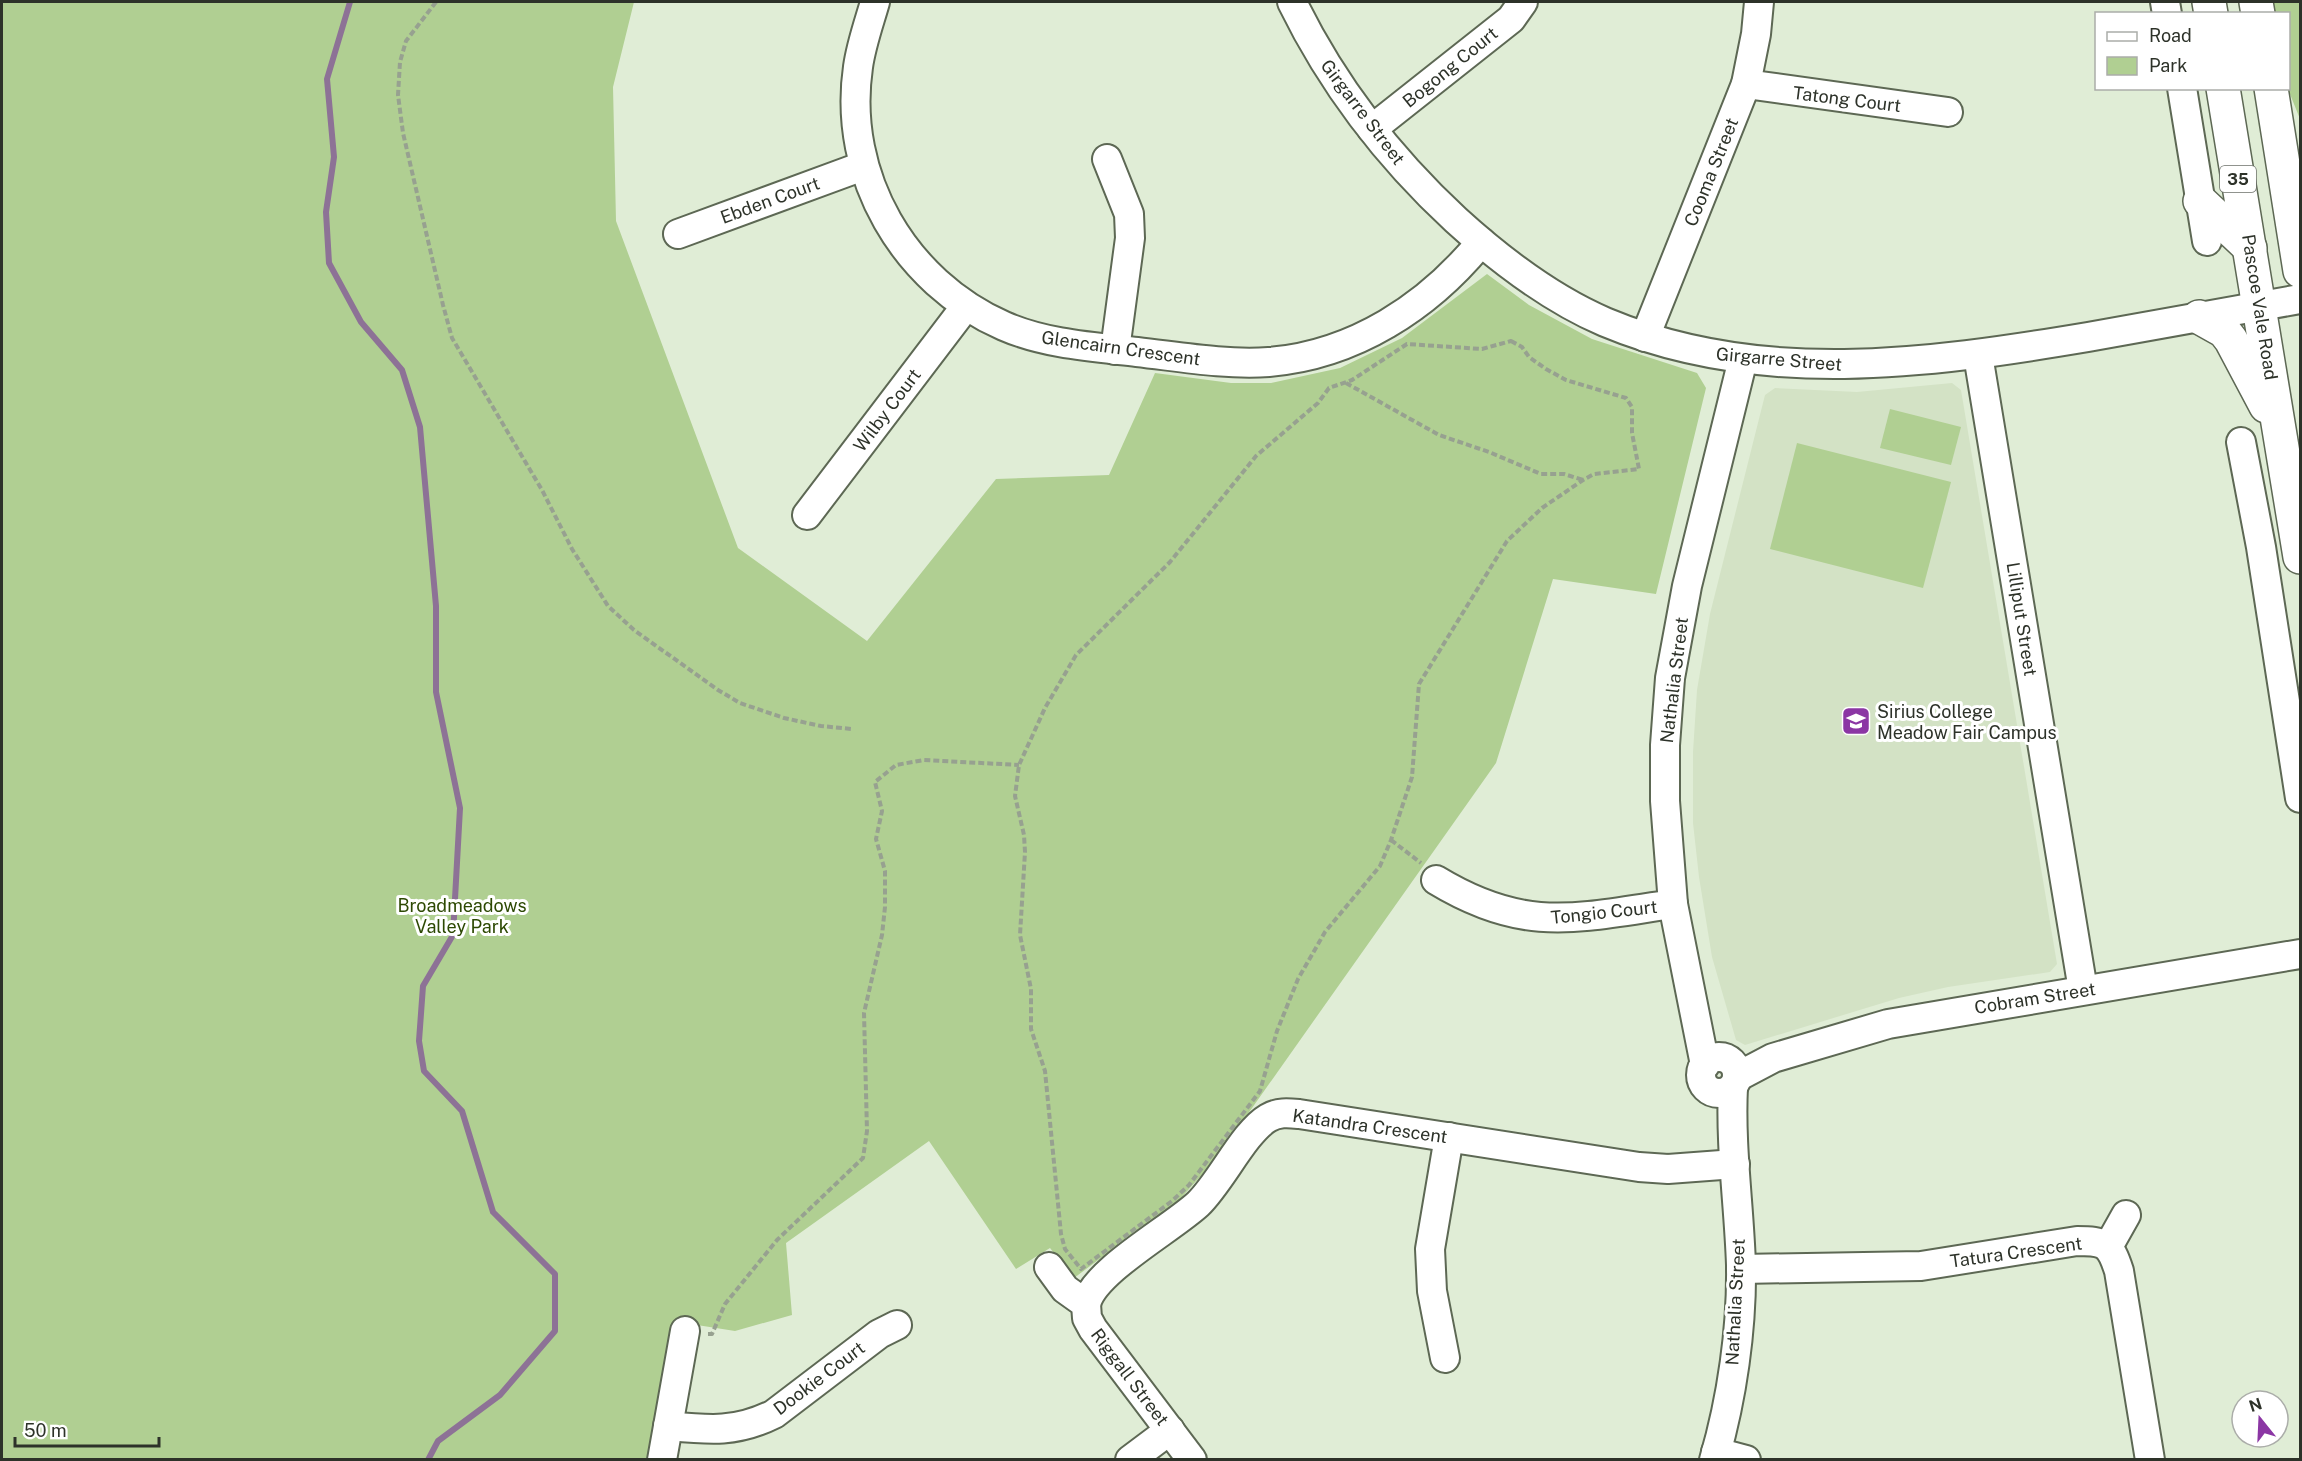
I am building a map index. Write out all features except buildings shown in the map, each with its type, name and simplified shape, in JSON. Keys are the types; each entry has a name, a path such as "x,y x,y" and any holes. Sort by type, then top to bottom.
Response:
{"main road":[{"name":"Pascoe Vale Road","path":"2223,90 2298,542"},
{"path":"2271,90 2301,271"},
{"path":"2200,201 2250,248"},
{"path":"2199,317 2224,331 2231,340 2281,435"}],"street":[{"name":"Glencairn Crescent","path":"875,2 858,67 856,112 863,165 870,187 895,233 915,261 937,283 966,306 1005,327 1031,335 1115,350 1238,363 1280,360 1329,350 1402,316 1464,264 1481,243"},
{"name":"Girgarre Street","path":"1292,2 1319,53 1372,129 1437,202 1481,243 1534,283 1604,321 1645,336 1696,351 1743,359 1856,365 1978,355 2301,299"},
{"name":"Bogong Court","path":"1372,129 1511,19 1524,2"},
{"name":"Cooma Street","path":"1645,336 1746,84 1756,34 1759,2"},
{"name":"Tatong Court","path":"1746,84 1948,112"},
{"path":"2182,90 2207,240"},
{"path":"1107,159 1129,214 1130,238 1115,350"},
{"name":"Ebden Court","path":"678,234 863,165"},
{"name":"Wilby Court","path":"807,515 966,306"},
{"name":"Lilliput Street","path":"1978,355 2083,990"},
{"name":"Nathalia Street","path":"1715,1456 1732,1372 1741,1269 1734,1153 1724,1073 1695,1005 1673,904 1665,801 1665,745 1670,678 1687,586 1743,359"},
{"path":"2241,442 2261,547 2301,798"},
{"name":"Pascoe Vale Road","path":"2261,547 2298,542"},
{"name":"Tongio Court","path":"1429,872 1475,903 1547,919 1574,918 1673,904"},
{"name":"Cobram Street","path":"1724,1073 1888,1024 2301,954"},
{"name":"Katandra Crescent","path":"1086,1304 1088,1294 1103,1277 1198,1204 1260,1124 1281,1113 1639,1167 1668,1169 1734,1153"},
{"path":"1445,1358 1432,1292 1430,1250 1449,1137"},
{"path":"2108,1247 2126,1215"},
{"name":"Tatura Crescent","path":"1741,1269 1921,1266 2077,1241 2102,1243 2108,1247 2119,1270 2150,1460"},
{"path":"1049,1267 1065,1289 1086,1304"},
{"name":"Riggall Street","path":"1086,1304 1088,1318 1093,1329 1192,1460"},
{"name":"Dookie Court","path":"668,1426 718,1431 757,1422 774,1414 879,1334 897,1325"},
{"path":"662,1460 684,1335"},
{"path":"1130,1460 1170,1430"},
{"path":"1715,1456 1746,1460"}],"path":[{"path":"436,2 406,41 400,62 398,95 403,133 443,305 452,338 542,490 587,575 608,606 634,630 733,699 784,718 821,726 852,729"},
{"path":"1506,342 1516,343 1546,369 1583,386 1620,395 1632,407 1632,433 1639,469 1594,474 1542,508 1507,541 1419,684 1412,777 1391,840 1380,866 1325,932 1298,979 1277,1031 1260,1091 1189,1185 1172,1201 1081,1269 1065,1249 1061,1234 1045,1071 1031,1029 1031,989 1020,935 1025,852 1024,835 1015,796 1018,765 1045,708 1076,655 1170,562 1256,456 1318,403 1329,388 1345,382 1407,344 1482,349 1506,342"},
{"path":"1345,382 1439,435 1489,452 1541,474 1564,474 1583,480"},
{"path":"684,1335 712,1334 725,1304 777,1240 863,1158 867,1131 864,1013 883,929 885,907 885,871 876,839 882,811 875,782 896,765 924,759 1018,765"},
{"path":"1391,840 1429,872"}],"shaded area":[{"name":"Sirius College Meadow Fair Campus","path":"1952,383 1961,390 2057,964 2050,972 1948,987 1899,998 1745,1045 1736,1040 1712,957 1693,823 1693,752 1697,690 1710,614 1765,395 1775,388 1857,392"}],"green space":[{"name":"Broadmeadows Valley Park","path":"2,2 634,2 613,87 616,221 738,548 867,641 996,479 1109,475 1155,373 1231,383 1271,383 1340,368 1402,338 1487,274 1529,305 1592,339 1697,373 1706,388 1656,594 1553,579 1496,763 1216,1159 1180,1199 1074,1278 1050,1248 1016,1269 929,1141 786,1243 792,1315 735,1331 678,1322 652,1459 2,1460"},
{"path":"2271,2 2300,2 2300,119 2288,90 2290,12 2273,12"},
{"path":"1890,409 1961,427 1951,465 1880,448"},
{"path":"1797,443 1951,482 1923,588 1770,549"}],"waterway":[{"path":"350,2 327,79 334,157 326,212 329,263 361,322 402,370 420,427 436,606 436,692 460,808 453,935 423,986 419,1041 424,1071 462,1111 493,1212 555,1274 555,1331 500,1395 438,1441 428,1460"}],"place":[{"name":"Sirius College Meadow Fair Campus","path":"1856,721"}]}
